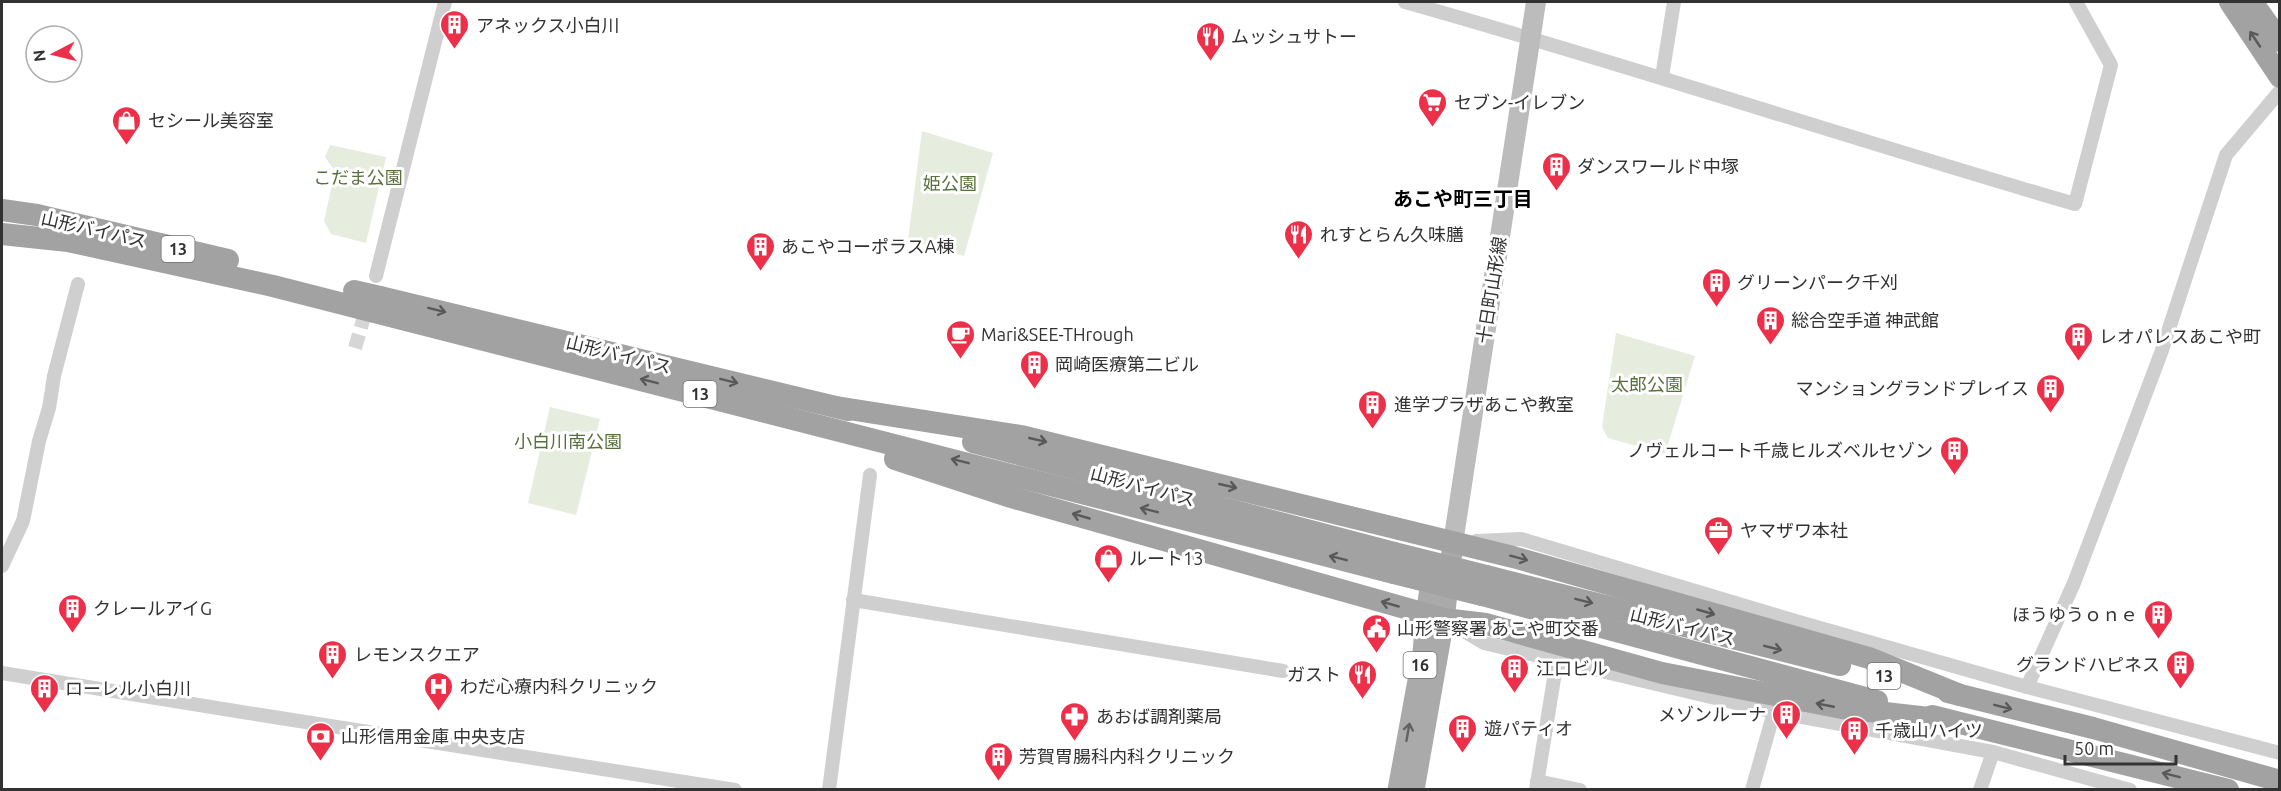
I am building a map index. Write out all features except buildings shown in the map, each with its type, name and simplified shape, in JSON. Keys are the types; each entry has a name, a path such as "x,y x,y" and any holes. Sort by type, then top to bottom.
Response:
{"highway":[{"path":"2229,2 2280,77"},
{"path":"2252,2 2280,41"},
{"path":"2,205 37,215"},
{"name":"山形バイパス","path":"2,210 37,215 354,291 378,286 836,407 1394,563"},
{"name":"山形バイパス","path":"2,234 68,241 273,286 688,391 1484,586 1960,695 2093,728 2280,782"},
{"path":"688,391 1011,496 1435,616 1486,624 1662,673 1842,708 1946,720"},
{"path":"836,407 1021,436 1513,556 1869,658 1960,695"},
{"name":"山形バイパス","path":"1484,586 1946,720 2228,789"}],"main road":[{"name":"十日町山形線","path":"1525,2 1525,36"},
{"name":"十日町山形線","path":"1446,541 1443,531 1478,285 1525,36 1536,2"},
{"name":"16","path":"1414,789 1446,541"},
{"name":"16","path":"1398,789 1423,652 1435,616"}],"street":[{"path":"378,286 445,2"},
{"path":"1405,2 1662,77 1881,147 2075,204 2111,65 2076,2"},
{"path":"1662,77 1674,2"},
{"path":"2027,687 2074,583 2149,385 2191,267 2226,155 2280,91"},
{"path":"2,566 23,521 39,441 49,408 54,376 78,284"},
{"path":"829,789 870,475"},
{"path":"1446,541 1521,539 1600,564 2027,687 2280,753"},
{"path":"853,600 1283,671"},
{"path":"1435,616 1484,643 1774,712 1993,752 2130,789"},
{"path":"1557,660 1537,785 1580,789"},
{"path":"2,673 268,717 735,789"},
{"path":"1752,789 1774,712"},
{"path":"1980,789 1993,752"}],"green space":[{"name":"姫公園","path":"922,131 993,153 964,256 908,240"},
{"name":"こだま公園","path":"330,145 386,157 366,243 331,234 324,221 335,171 325,157"},
{"name":"太郎公園","path":"1616,333 1695,356 1665,454 1608,438 1602,427"},
{"name":"小白川南公園","path":"550,407 600,419 576,515 528,503"}],"tunnel":[{"path":"355,348 368,303"}],"place":[{"name":"アネックス小白川","path":"455,50"},
{"name":"ムッシュサトー","path":"1210,62"},
{"name":"セブン-イレブン","path":"1433,128"},
{"name":"セシール美容室","path":"127,146"},
{"name":"ダンスワールド中塚","path":"1556,192"},
{"name":"れすとらん久味膳","path":"1299,260"},
{"name":"あこやコーポラスA棟","path":"760,272"},
{"name":"グリーンパーク千刈","path":"1716,308"},
{"name":"総合空手道 神武館","path":"1770,346"},
{"name":"Mari&SEE-THrough","path":"960,360"},
{"name":"レオパレスあこや町","path":"2078,362"},
{"name":"岡崎医療第二ビル","path":"1034,390"},
{"name":"マンショングランドプレイス","path":"2050,414"},
{"name":"進学プラザあこや教室","path":"1373,430"},
{"name":"ノヴェルコート千歳ヒルズベルセゾン","path":"1954,476"},
{"name":"ヤマザワ本社","path":"1719,556"},
{"name":"ルート13","path":"1108,584"},
{"name":"クレールアイG","path":"72,634"},
{"name":"ほうゆうｏｎｅ","path":"2159,640"},
{"name":"山形警察署 あこや町交番","path":"1376,654"},
{"name":"レモンスクエア","path":"333,680"},
{"name":"グランドハピネス","path":"2181,690"},
{"name":"江口ビル","path":"1515,694"},
{"name":"ガスト","path":"1362,700"},
{"name":"わだ心療内科クリニック","path":"439,712"},
{"name":"ローレル小白川","path":"44,714"},
{"name":"メゾンルーナ","path":"1787,740"},
{"name":"あおば調剤薬局","path":"1075,742"},
{"name":"遊パティオ","path":"1463,754"},
{"name":"千歳山ハイツ","path":"1854,756"},
{"name":"山形信用金庫 中央支店","path":"320,762"},
{"name":"芳賀胃腸科内科クリニック","path":"998,782"}],"district":[{"name":"あこや町三丁目","path":"1463,198"}]}
